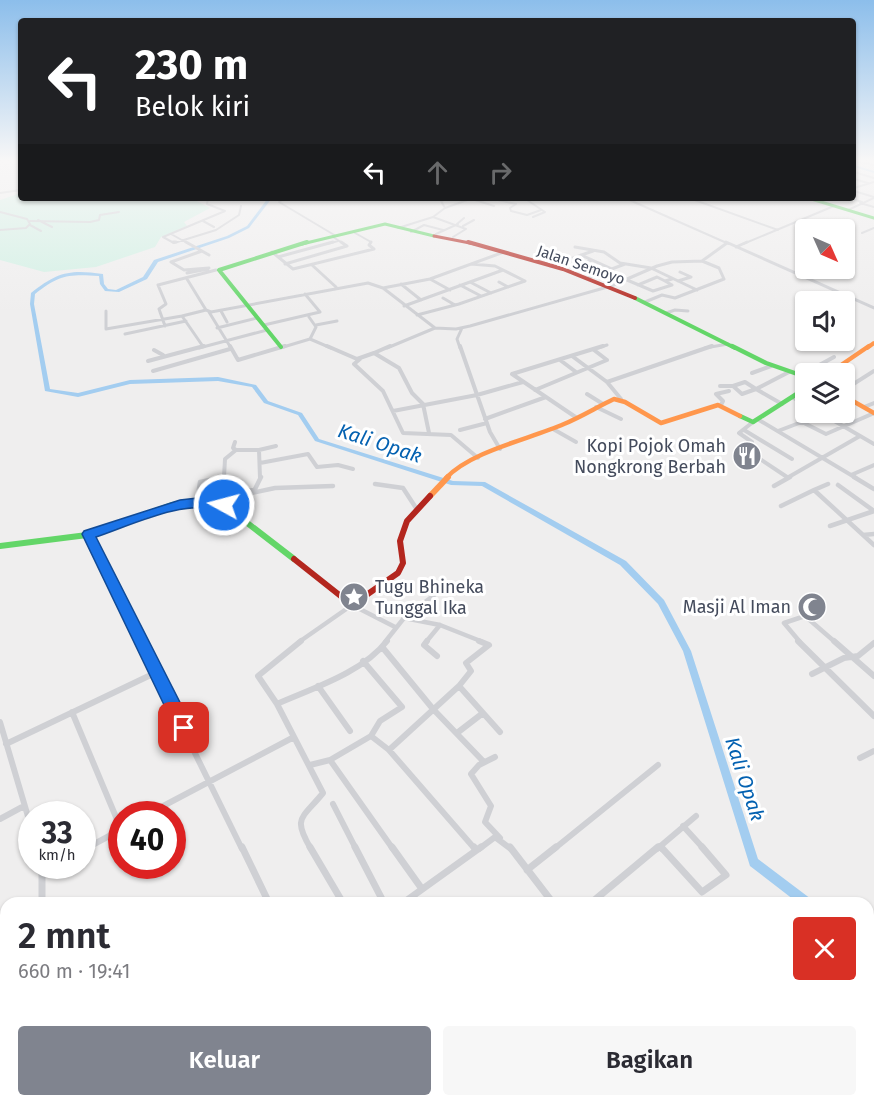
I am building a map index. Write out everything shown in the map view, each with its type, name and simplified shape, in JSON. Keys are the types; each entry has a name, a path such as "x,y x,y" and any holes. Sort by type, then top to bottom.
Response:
{"street":[{"path":"2,213 41,231"},
{"path":"31,225 38,220 46,219 64,224 89,223 99,220 99,216 116,213"},
{"path":"221,213 163,237 173,243 191,238 223,226 239,214"},
{"path":"233,213 239,214"},
{"path":"296,213 347,245 345,249"},
{"path":"398,228 439,213"},
{"path":"518,213 527,215 536,213"},
{"path":"533,217 540,213"},
{"path":"658,213 874,308"},
{"path":"730,213 778,230"},
{"path":"736,247 818,213"},
{"path":"434,216 463,226 467,230 453,237"},
{"path":"436,234 458,224 465,218"},
{"path":"38,220 52,227"},
{"path":"430,227 446,220"},
{"path":"463,226 474,220"},
{"path":"203,221 214,227"},
{"path":"417,222 445,230"},
{"path":"0,230 20,229 45,223"},
{"name":"Jalan Semoyo","path":"355,233 382,224 411,232 453,237 588,278 611,286 771,366 795,374"},
{"path":"411,232 424,225"},
{"path":"862,233 874,228"},
{"path":"20,229 30,234"},
{"path":"179,231 191,238"},
{"path":"272,252 291,269 297,269 330,258 356,255 375,249 369,245 371,242 355,233 278,257"},
{"path":"171,234 209,255"},
{"path":"702,261 718,247 727,243"},
{"path":"295,246 302,251"},
{"path":"165,326 159,309 166,304 158,286 295,246 312,246 320,254"},
{"path":"575,247 596,249 625,264 651,268 697,290"},
{"path":"285,264 345,249 356,255"},
{"path":"550,266 596,249"},
{"path":"201,250 171,262 184,270 209,268 218,270 245,306 281,347"},
{"path":"383,288 430,279 504,252"},
{"path":"581,255 613,270"},
{"path":"311,256 319,263"},
{"path":"598,263 612,258"},
{"path":"573,267 592,260"},
{"path":"478,458 454,436 403,433 383,391 354,364 360,359 435,328 462,328 611,286 651,268 672,262 702,261 719,268 724,279 673,298 627,280"},
{"path":"417,315 469,301 525,280 491,266 471,264"},
{"path":"588,278 625,264"},
{"path":"312,265 336,287"},
{"path":"187,273 209,268"},
{"path":"405,306 503,270"},
{"path":"678,281 691,277 680,272"},
{"path":"638,275 651,280"},
{"path":"638,285 659,277 672,285 653,291"},
{"path":"187,279 238,360"},
{"path":"430,279 450,290"},
{"path":"665,281 674,279"},
{"path":"470,282 491,293"},
{"path":"499,282 508,287"},
{"path":"106,311 106,329 208,311 221,311 364,283 383,288 435,328"},
{"path":"411,283 418,288"},
{"path":"401,284 421,300"},
{"path":"460,285 481,296"},
{"path":"148,361 321,311 304,294"},
{"path":"645,303 662,295"},
{"path":"443,298 455,305"},
{"path":"461,298 469,301"},
{"path":"666,313 675,310 688,312"},
{"path":"221,311 235,337"},
{"path":"182,316 202,345"},
{"path":"309,316 316,325"},
{"path":"217,328 256,318"},
{"path":"125,334 159,330 165,326 186,321"},
{"path":"316,325 338,321"},
{"path":"238,324 246,334"},
{"path":"310,339 316,325"},
{"path":"462,328 456,338 486,421 500,449"},
{"path":"233,362 310,339 360,359"},
{"path":"844,363 874,343"},
{"path":"607,382 706,347 728,344"},
{"path":"577,418 512,374 607,345"},
{"path":"153,371 230,349"},
{"path":"154,350 163,355"},
{"path":"535,390 607,360 594,350"},
{"path":"374,353 399,368 412,393 423,404 429,433"},
{"path":"572,356 607,382 621,399 640,413 661,423 721,405 778,431 874,489"},
{"path":"824,363 834,357"},
{"path":"560,360 576,372"},
{"path":"753,373 771,366"},
{"path":"855,383 874,371"},
{"path":"733,386 744,394 789,372"},
{"path":"393,411 477,395 523,382"},
{"path":"720,386 733,386 745,382 782,404"},
{"path":"721,405 723,401 716,394 729,391"},
{"path":"587,394 621,419"},
{"path":"787,477 745,448 752,442 739,433 795,395"},
{"path":"460,430 546,397"},
{"path":"339,897 299,829 299,822 323,793 277,704 258,676 259,671 398,573 403,563 400,550 403,531 416,508 449,475 478,458 553,429 599,405 614,399 621,399"},
{"path":"855,402 874,413"},
{"path":"864,407 874,403"},
{"path":"804,423 824,434 874,413"},
{"path":"778,431 799,423"},
{"path":"838,423 874,444"},
{"path":"553,429 576,442"},
{"path":"744,430 792,459"},
{"path":"412,435 416,440"},
{"path":"774,486 860,436"},
{"path":"235,442 233,449 236,450"},
{"path":"197,501 200,482 224,477 225,459 236,450 259,450 276,446"},
{"path":"247,494 255,489 260,481 259,450"},
{"path":"260,463 308,454 317,467 338,465 353,469"},
{"path":"851,475 874,465"},
{"path":"375,484 403,488 416,508"},
{"path":"781,506 828,484"},
{"path":"838,484 874,511"},
{"path":"214,503 275,488 333,486"},
{"path":"814,490 874,545"},
{"path":"224,505 230,499"},
{"path":"0,546 88,534 162,509 197,501 224,505 352,605 395,627"},
{"path":"830,526 874,511"},
{"path":"88,534 266,897"},
{"path":"863,535 874,534"},
{"path":"277,704 318,686 383,648 395,627 441,590"},
{"path":"808,618 823,612"},
{"path":"874,676 804,615 786,621 784,626 874,716"},
{"path":"389,750 459,686 471,671 466,663 489,645 440,625 404,618"},
{"path":"437,656 424,645 440,625"},
{"path":"812,674 858,656 874,643"},
{"path":"383,648 433,709 484,762"},
{"path":"310,765 330,760 371,736 380,721 402,707 363,661"},
{"path":"6,744 157,672"},
{"path":"318,686 350,730"},
{"path":"459,686 500,732"},
{"path":"867,709 874,705"},
{"path":"72,712 109,801"},
{"path":"457,733 483,713"},
{"path":"0,722 23,801"},
{"path":"371,736 389,750 476,850"},
{"path":"172,801 294,737"},
{"path":"860,758 874,751"},
{"path":"495,757 484,762 471,774 491,806 485,822 548,897"},
{"path":"330,760 422,889"},
{"path":"527,870 658,765"},
{"path":"333,804 381,897"},
{"path":"0,819 18,809"},
{"path":"598,897 696,816"},
{"path":"660,846 702,892 726,875 683,826"},
{"path":"411,897 495,837 500,838"},
{"path":"42,897 43,879"}],"green space":[{"path":"0,213 201,213 184,222 187,226 161,237 155,247 96,267 44,272 0,260"}],"waterway":[{"name":"Kali Opak","path":"259,213 248,227 228,237 156,261 145,278 117,291 107,290 102,284 101,275 80,273 57,277 33,294 32,304 47,390 78,395 130,382 218,379 254,386 266,402 300,414 317,440 453,483 483,484 623,563 661,602 687,651 754,862 799,897"}],"traffic: fast":[{"path":"856,213 874,218"},
{"path":"281,347 219,270 315,240 385,224 434,236"},
{"path":"635,298 766,363 795,373"},
{"path":"740,416 753,422 795,395"},
{"path":"0,546 87,535 172,505 207,501 224,505 294,559"}],"traffic: slow":[{"path":"844,363 874,343"},
{"path":"430,496 453,471 478,458 565,424 614,399 625,402 661,423 718,405 740,416"},
{"path":"855,402 874,413"}],"traffic: jam":[{"path":"434,236 537,260 589,278 635,298"},
{"path":"294,559 352,605 398,573 403,563 400,541 407,521 430,496"}],"place":[{"name":"Kopi Pojok Omah Nongkrong Berbah","path":"747,456"},
{"name":"Tugu Bhineka Tunggal Ika","path":"354,597"},
{"name":"Masji Al Iman","path":"812,607"}],"route":[{"path":"184,728 88,534 184,503 197,501 224,505"}]}
